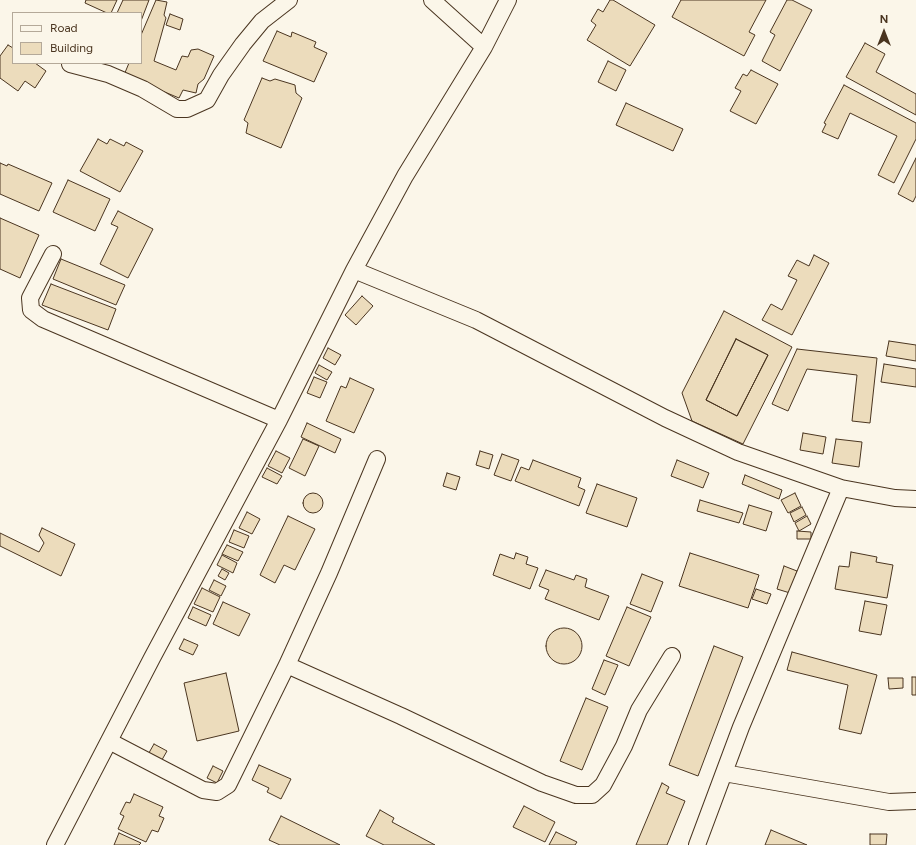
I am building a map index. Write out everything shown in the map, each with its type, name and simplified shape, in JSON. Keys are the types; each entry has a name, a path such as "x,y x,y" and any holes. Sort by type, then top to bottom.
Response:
{"street":[{"path":"70,64 108,74 143,89 177,109 187,109 207,100 221,75 243,44 262,21 289,0"},
{"path":"432,0 484,47"},
{"path":"55,845 278,420 354,270 405,176 484,47 508,0"},
{"path":"53,254 30,298 31,310 43,319 278,420"},
{"path":"354,270 476,320 665,418 738,452 841,488 895,498 916,500"},
{"path":"109,741 203,790 217,792 228,786 287,665 329,573 378,459"},
{"path":"697,845 741,727 841,488"},
{"path":"287,665 401,716 542,783 576,795 592,794 602,786 624,746 639,710 672,656"},
{"path":"724,773 889,802 916,801"}],"building":[{"path":"86,0 117,0 111,12 105,12 85,3"},
{"path":"123,0 149,0 142,18 142,12 117,12"},
{"path":"156,0 167,2 164,15 166,18 154,61 176,70 182,56 188,57 191,50 198,49 214,56 204,79 198,84 196,93 183,90 179,98 124,75 129,64 142,64 142,33"},
{"path":"610,0 613,0 655,25 630,66 587,40 596,25 591,21 598,9 603,12"},
{"path":"681,0 766,0 749,32 755,35 744,56 672,17"},
{"path":"787,0 792,0 812,10 780,71 762,61 775,35 770,32"},
{"path":"170,14 183,19 180,30 166,25"},
{"path":"277,31 291,37 292,32 316,42 314,47 327,53 314,82 263,61"},
{"path":"865,43 885,54 876,72 916,94 916,115 846,77"},
{"path":"8,45 12,47 12,64 36,64 46,71 35,88 25,81 18,91 0,78 0,56"},
{"path":"608,61 626,70 616,91 598,82"},
{"path":"751,70 778,84 756,124 730,111 741,91 735,88 743,74 747,76"},
{"path":"262,78 270,81 275,79 295,85 296,93 302,98 281,148 246,133 248,123 244,120"},
{"path":"844,85 916,123 916,139 894,183 878,175 897,136 850,113 838,139 822,132 826,124 824,123"},
{"path":"626,103 683,129 673,151 616,125"},
{"path":"98,139 107,144 110,139 124,146 126,142 143,151 120,192 80,171"},
{"path":"916,158 916,196 913,202 898,194"},
{"path":"0,163 7,166 8,164 52,183 39,211 0,194"},
{"path":"68,180 110,199 95,231 53,212"},
{"path":"118,211 153,229 128,278 100,264 118,227 111,224"},
{"path":"0,218 39,235 20,278 0,269"},
{"path":"814,255 829,263 792,335 762,320 771,304 782,310 797,280 788,276 797,260 809,266"},
{"path":"61,259 125,285 116,305 53,279"},
{"path":"51,284 116,309 108,330 42,305"},
{"path":"362,296 373,306 356,325 345,315"},
{"path":"724,311 792,347 743,444 692,421 682,393","holes":["736,339 768,355 737,416 706,400"]},
{"path":"736,339 768,355 737,416 706,400"},
{"path":"889,341 916,345 916,361 886,356"},
{"path":"328,348 341,355 335,365 323,358"},
{"path":"797,349 877,358 870,423 852,421 857,375 807,369 788,411 772,404"},
{"path":"884,364 916,369 916,387 881,382"},
{"path":"319,365 332,372 327,380 315,373"},
{"path":"314,377 327,382 320,398 307,393"},
{"path":"350,378 374,389 354,433 326,421 341,386 346,388"},
{"path":"307,423 341,439 335,453 301,437"},
{"path":"803,433 826,437 823,454 800,450"},
{"path":"303,439 319,446 305,476 289,468"},
{"path":"836,439 862,442 859,467 832,463"},
{"path":"276,451 290,458 282,473 268,466"},
{"path":"480,451 493,455 489,469 476,465"},
{"path":"502,454 519,460 511,481 494,475"},
{"path":"533,460 581,478 578,487 585,490 579,506 515,481 521,467 529,470"},
{"path":"677,460 709,473 703,488 671,476"},
{"path":"267,468 282,476 277,484 262,477"},
{"path":"447,473 460,477 456,490 443,486"},
{"path":"745,475 782,490 779,499 742,484"},
{"path":"597,484 637,498 627,527 586,513"},
{"path":"313,493 320,496 323,503 320,510 313,513 306,510 303,503 306,496"},
{"path":"795,493 801,506 788,513 781,500"},
{"path":"700,500 743,513 739,523 697,511"},
{"path":"749,505 772,512 766,531 743,524"},
{"path":"802,507 806,515 794,522 790,513"},
{"path":"247,512 260,519 252,534 239,528"},
{"path":"288,516 315,529 295,570 284,565 275,583 260,575"},
{"path":"807,516 811,524 799,531 795,523"},
{"path":"42,528 75,544 61,576 0,546 0,533 39,552 44,543 39,535"},
{"path":"234,530 249,536 244,548 229,542"},
{"path":"797,531 811,532 811,539 797,539"},
{"path":"227,545 243,552 238,561 222,554"},
{"path":"851,552 877,557 876,562 893,565 887,598 835,589 839,566 849,567"},
{"path":"516,553 528,557 526,564 538,568 530,589 493,575 500,554 514,559"},
{"path":"690,553 759,575 748,608 679,586"},
{"path":"222,555 237,563 233,573 217,565"},
{"path":"784,566 797,571 790,593 777,589"},
{"path":"222,569 229,573 225,580 218,576"},
{"path":"546,570 574,580 576,575 587,579 585,587 609,596 599,620 545,599 549,590 539,586"},
{"path":"642,574 663,582 651,612 630,604"},
{"path":"214,580 226,586 221,596 209,590"},
{"path":"202,588 220,597 213,612 194,604"},
{"path":"756,589 771,594 767,604 752,599"},
{"path":"865,601 887,605 881,635 859,631"},
{"path":"223,602 250,614 239,636 213,624"},
{"path":"193,607 211,615 206,626 188,618"},
{"path":"627,607 651,617 629,666 606,656"},
{"path":"564,628 577,633 582,646 577,659 564,664 551,659 546,646 551,633"},
{"path":"184,639 198,645 193,655 179,649"},
{"path":"714,646 743,657 698,776 669,765"},
{"path":"792,652 877,675 861,734 839,729 848,685 787,670"},
{"path":"604,660 618,665 605,695 592,689"},
{"path":"226,673 239,731 197,741 184,683"},
{"path":"912,677 916,677 916,695 912,695"},
{"path":"888,678 903,678 903,688 889,689"},
{"path":"586,698 608,707 582,770 560,761"},
{"path":"154,744 167,751 159,765 146,758"},
{"path":"259,765 291,779 281,799 267,792 269,788 252,780"},
{"path":"213,766 223,771 217,783 207,778"},
{"path":"662,783 669,787 666,793 685,801 667,845 636,845"},
{"path":"134,794 163,807 159,816 164,818 158,832 152,830 146,842 118,829 124,816 120,814 126,802 130,803"},
{"path":"524,806 555,822 545,842 513,827"},
{"path":"380,810 394,818 392,822 435,845 384,845 366,836"},
{"path":"281,816 340,845 280,845 269,840"},
{"path":"771,830 807,845 765,845"},
{"path":"556,832 577,842 575,845 549,845"},
{"path":"119,833 141,843 139,845 114,845"},
{"path":"870,834 887,834 886,845 870,845"}]}
